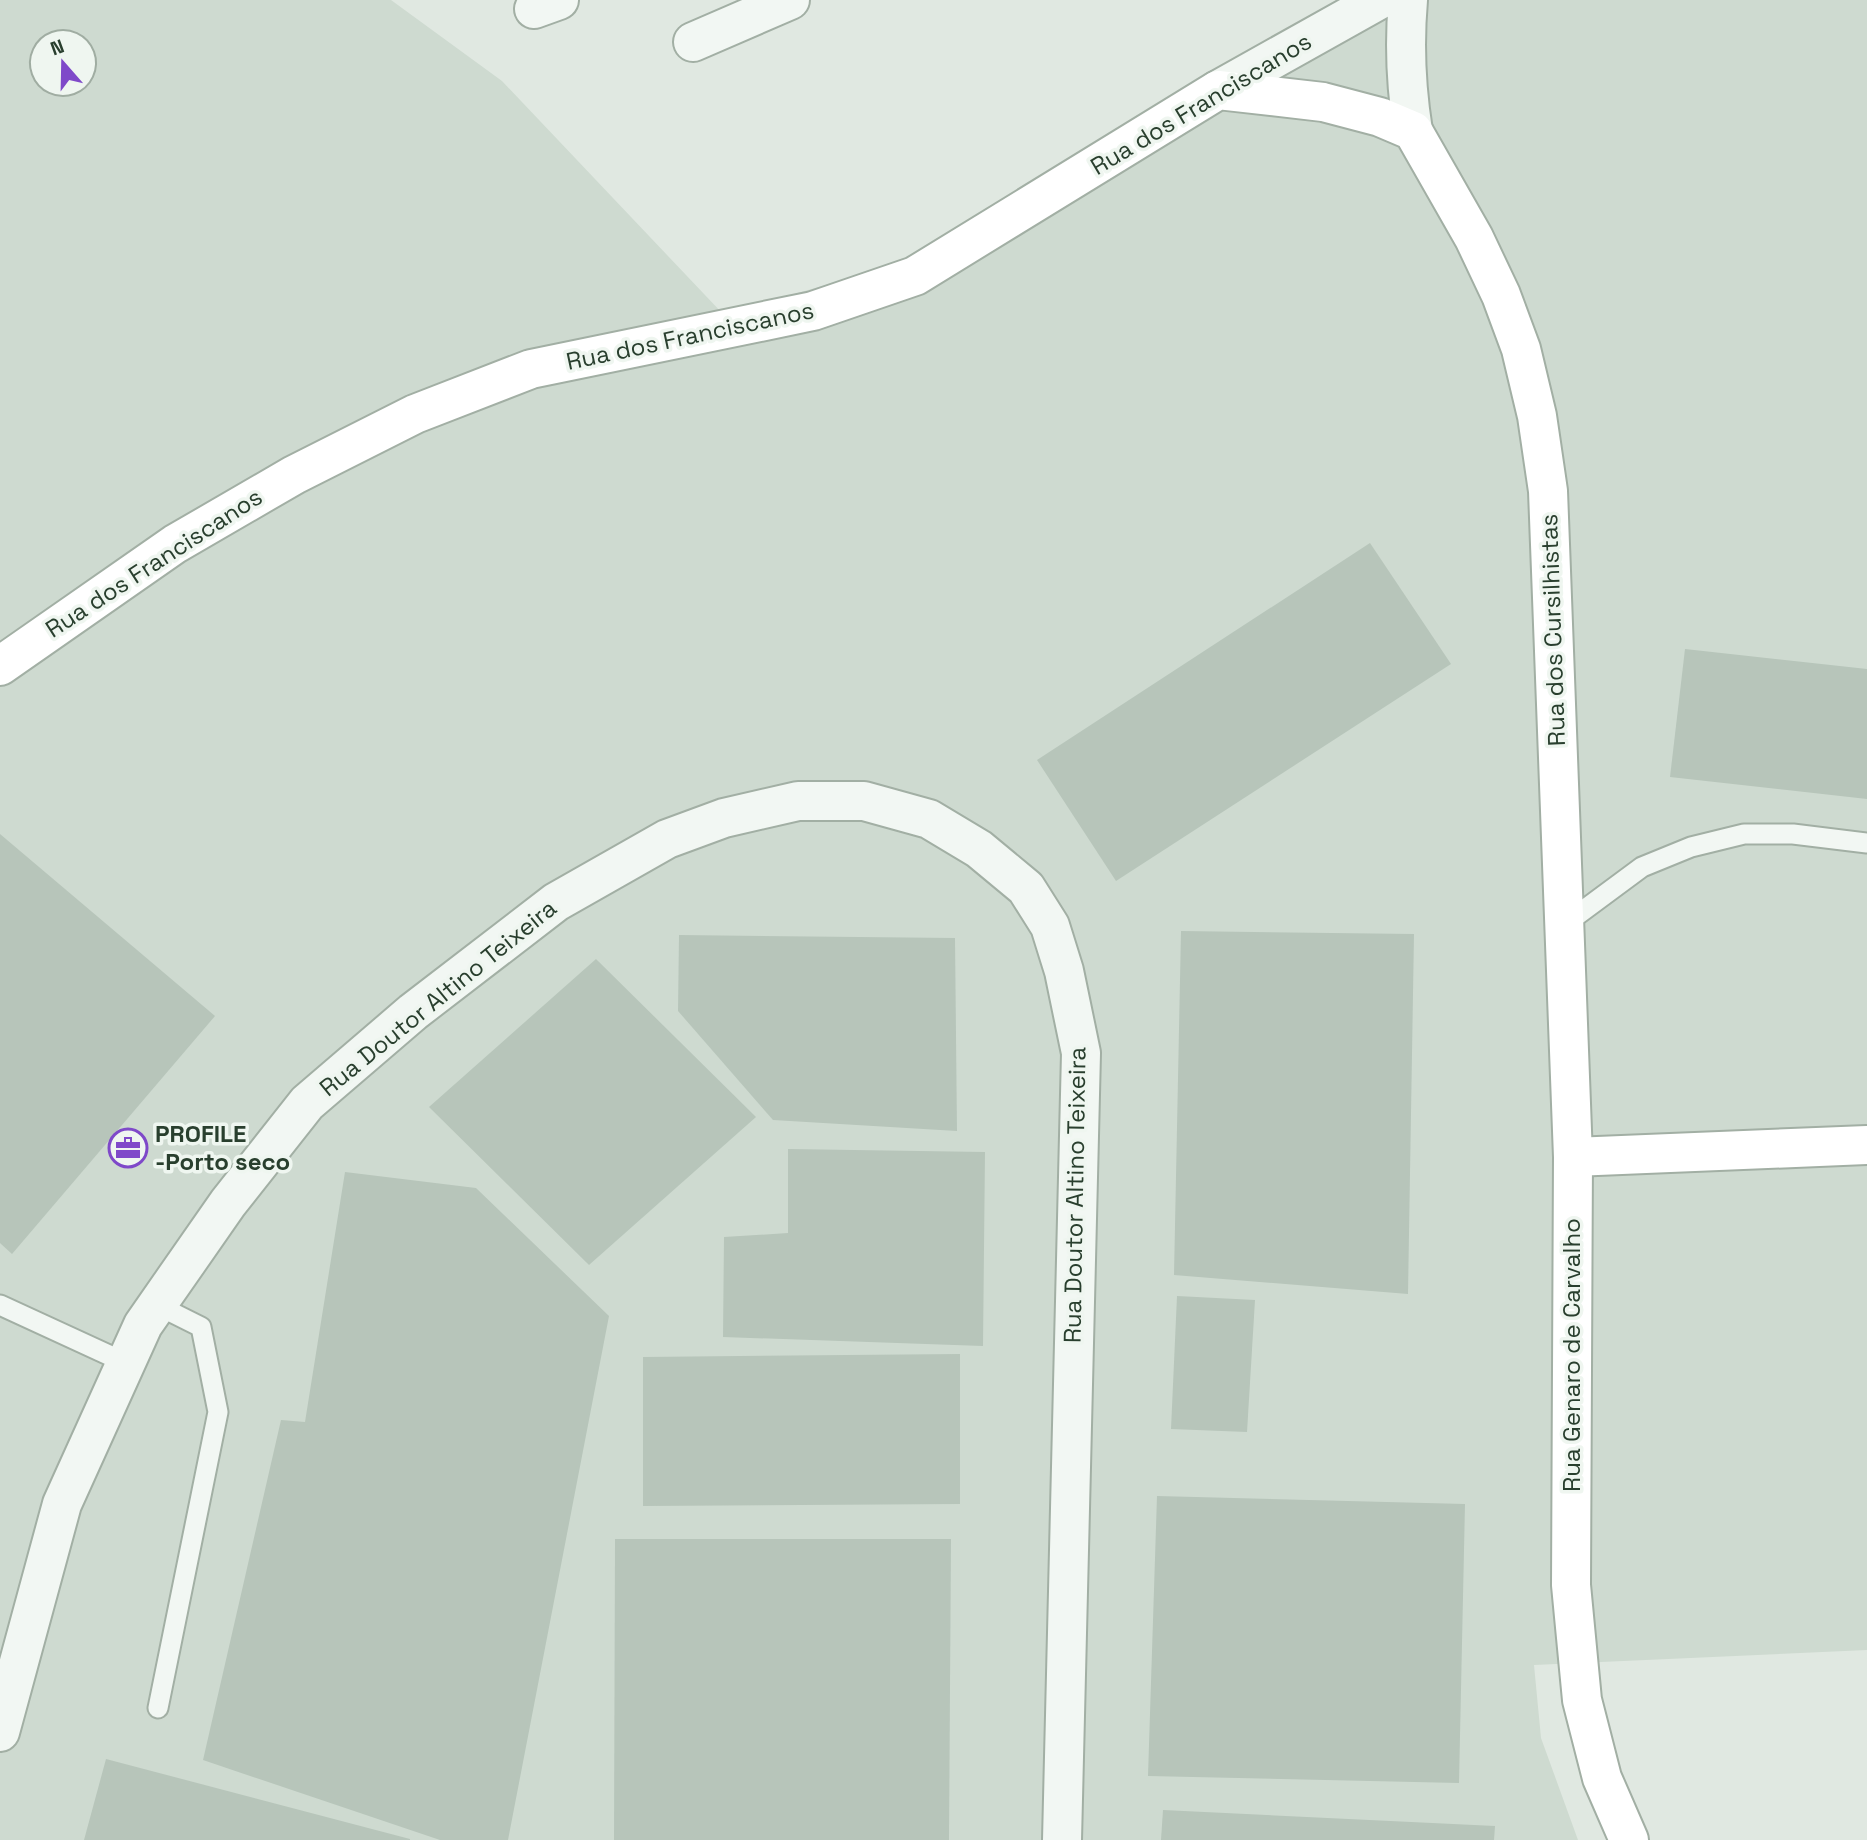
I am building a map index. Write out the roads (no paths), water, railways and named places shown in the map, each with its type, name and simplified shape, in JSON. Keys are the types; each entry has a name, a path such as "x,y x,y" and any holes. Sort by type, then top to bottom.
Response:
{"main road":[{"path":"1219,90 1323,102 1380,117 1413,131"},
{"name":"Rua dos Franciscanos","path":"0,666 174,544 293,475 415,414 531,369 813,311 915,276 1219,90"},
{"name":"Rua dos Cursilhistas","path":"1413,131 1474,239 1501,295 1521,349 1537,416 1548,491 1573,1157"},
{"path":"1573,1157 1861,1138"},
{"name":"Rua Genaro de Carvalho","path":"1573,1157 1571,1586 1582,1700 1602,1778 1629,1840"}],"street":[{"path":"693,41 752,7 790,0"},
{"name":"Rua dos Franciscanos","path":"1219,90 1379,0"},
{"name":"Rua dos Cursilhistas","path":"1408,0 1405,36 1406,90 1413,131"},
{"name":"Rua Doutor Altino Teixeira","path":"0,1731 62,1504 143,1325 228,1203 307,1103 413,1012 556,902 667,839 724,818 798,801 864,800 929,818 979,849 1026,888 1050,926 1064,971 1081,1053 1062,1840"}],"lane":[{"path":"1564,925 1642,867 1691,847 1744,834 1793,834 1867,843"},
{"path":"0,1305 126,1363"},
{"path":"157,1305 201,1327 218,1412 158,1708"}],"place":[{"name":"PROFILE -Porto seco","path":"128,1148"}]}
